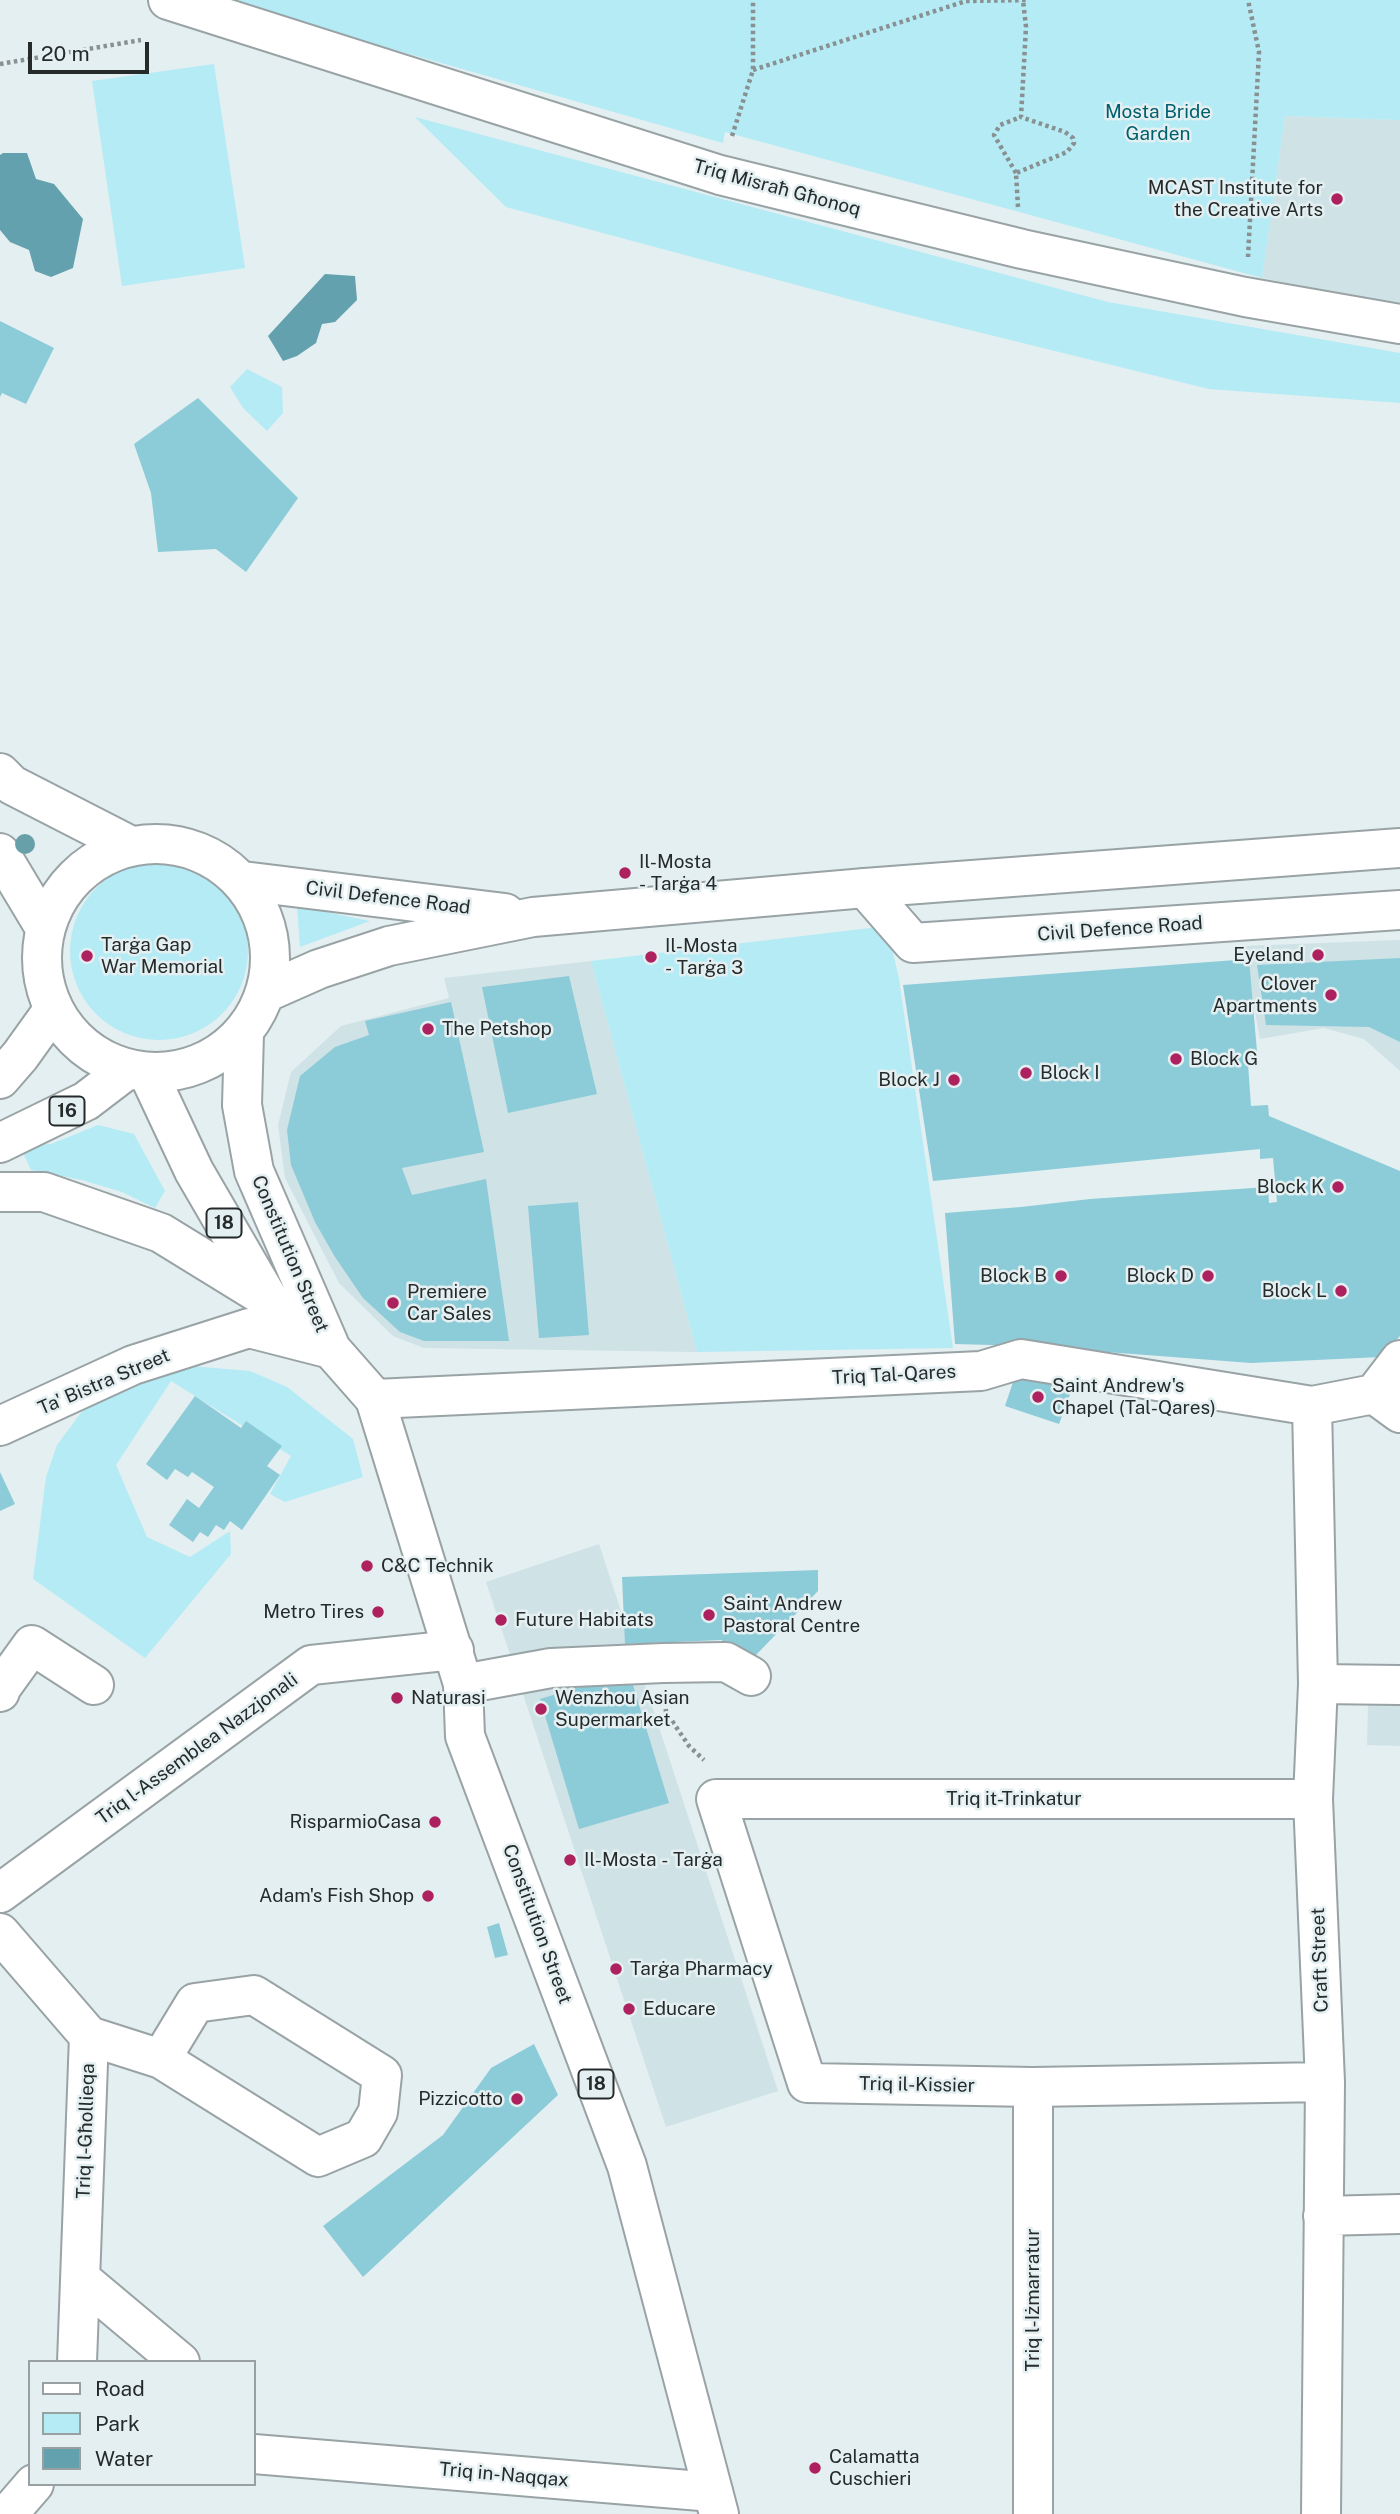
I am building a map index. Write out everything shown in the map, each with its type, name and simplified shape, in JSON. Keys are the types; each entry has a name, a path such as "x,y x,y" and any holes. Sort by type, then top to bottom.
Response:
{"street":[{"name":"Triq Misraħ Għonoq","path":"168,0 720,175 1022,250 1245,296 1400,324"},
{"path":"0,773 12,785 129,845"},
{"path":"129,845 75,875 45,928 42,970 53,1010 85,1047 138,1071"},
{"name":"16","path":"0,1143 86,1101 138,1071 200,1065 244,1034 268,992 270,933 243,881 191,847 129,845"},
{"name":"Civil Defence Road","path":"268,992 319,969 389,946 533,917 865,888 1400,848"},
{"path":"0,853 45,928"},
{"name":"Civil Defence Road","path":"243,881 533,917"},
{"name":"Civil Defence Road","path":"865,888 913,943 1400,910"},
{"path":"0,1079 53,1010"},
{"name":"Constitution Street","path":"244,1034 242,1105 254,1171 331,1349"},
{"name":"Constitution Street","path":"138,1071 270,1300 331,1349 375,1399 459,1667 466,1736 627,2166 716,2503"},
{"path":"0,1192 44,1192 160,1234 270,1300"},
{"name":"Ta' Bistra Street","path":"0,1426 134,1365 249,1328 331,1349"},
{"name":"Triq Tal-Qares","path":"375,1399 981,1370 1021,1359 1312,1406 1387,1404"},
{"path":"1387,1404 1400,1360"},
{"name":"Craft Street","path":"1312,1406 1318,1685 1313,1798 1325,2082 1321,2514"},
{"path":"0,1692 32,1645 94,1685"},
{"name":"Triq l-Assemblea Nazzjonali","path":"0,1894 311,1665 551,1668 726,1662 751,1676"},
{"path":"1318,1685 1400,1685"},
{"name":"Triq it-Trinkatur","path":"730,1799 1313,1798"},
{"name":"Triq il-Kissier","path":"730,1799 807,2083 1033,2087 1325,2082"},
{"name":"Triq l-Għollieqa","path":"0,1933 89,2036 77,2360"},
{"path":"89,2036 161,2059 318,2157 363,2138 377,2112 382,2075 254,1995 195,2003 161,2059"},
{"name":"Triq l-Iżmarratur","path":"1033,2087 1033,2514"},
{"path":"1323,2216 1400,2214"},
{"path":"81,2279 178,2360"},
{"path":"256,2426 294,2457"},
{"name":"Triq in-Naqqax","path":"256,2454 716,2503"},
{"path":"8,2514 32,2486"}],"path":[{"path":"720,175 752,69 753,0"},
{"path":"752,69 966,0 1029,0"},
{"path":"1021,117 1026,27 1023,0"},
{"path":"1245,296 1259,52 1248,0"},
{"path":"0,64 141,40"},
{"path":"1016,173 1067,152 1074,143 1073,138 1065,132 1021,117 1000,125 994,135 1016,173 1022,250"},
{"path":"663,1663 666,1712 730,1799"}],"shaded area":[{"name":"MCAST Institute for the Creative Arts","path":"1285,116 1400,120 1400,306 1262,278"},
{"name":"Clover Apartments","path":"1400,940 1400,1071 1364,1039 1324,1028 1260,1039 1243,946"},
{"path":"591,961 697,1352 424,1348 393,1336 339,1283 285,1178 278,1125 291,1072 341,1026 449,998 444,978"},
{"path":"599,1544 778,2091 666,2127 486,1582"},
{"path":"1368,1705 1400,1705 1400,1746 1367,1745"}],"green space":[{"name":"Mosta Bride Garden","path":"219,0 1400,0 1400,120 1285,116 1262,278 725,132 723,143"},
{"path":"214,64 245,268 122,286 92,81"},
{"path":"415,117 1108,302 1400,353 1400,403 1209,389 901,313 506,207"},
{"path":"247,369 282,387 283,413 267,431 243,408 230,387"},
{"path":"159,862 193,868 222,888 242,917 248,951 242,985 222,1014 193,1034 159,1040 125,1034 96,1014 76,985 70,951 76,917 96,888 125,868"},
{"path":"297,906 370,921 300,947"},
{"path":"887,926 899,979 953,1348 697,1352 591,961"},
{"path":"98,1125 134,1134 165,1191 155,1208 122,1192 82,1180 31,1170 20,1146 51,1144"},
{"path":"191,1366 250,1371 287,1387 353,1439 363,1477 285,1502 270,1494 291,1456 171,1381 116,1465 147,1537 190,1557 230,1531 231,1554 145,1658 33,1579 46,1477 57,1445 89,1402 140,1379"}],"water":[{"path":"27,153 36,179 54,184 83,219 73,268 51,277 35,271 29,250 10,242 0,230 0,155"},
{"path":"325,274 355,276 357,300 335,322 322,324 316,343 297,356 283,361 268,336"}],"building":[{"path":"0,321 54,348 26,404 2,393 0,397"},
{"path":"198,398 298,498 246,572 216,549 158,552 151,493 134,444"},
{"name":"Clover Apartments","path":"1400,958 1400,1042 1369,1027 1266,1025 1257,965"},
{"path":"1249,959 1258,1063 1248,1064 1251,1106 1268,1105 1269,1116 1400,1171 1400,1336 1381,1357 1251,1363 1028,1346 955,1344 945,1213 1090,1199 1268,1187 1269,1203 1277,1202 1273,1158 1260,1159 1260,1149 933,1181 903,985"},
{"path":"569,976 597,1094 508,1113 482,987"},
{"path":"451,1002 484,1152 402,1168 412,1195 486,1179 509,1341 424,1341 400,1332 363,1298 335,1257 315,1222 291,1165 287,1130 300,1076 335,1047 369,1035 365,1021"},
{"path":"578,1202 589,1335 539,1338 528,1206"},
{"name":"Saint Andrew's Chapel (Tal-Qares)","path":"1017,1370 1072,1389 1059,1424 1005,1406"},
{"path":"195,1396 241,1428 246,1421 282,1446 267,1466 280,1475 242,1530 230,1521 224,1530 216,1525 208,1537 200,1532 193,1542 169,1525 187,1499 199,1508 214,1487 192,1472 188,1477 175,1469 167,1480 146,1464"},
{"path":"0,1472 15,1504 0,1511"},
{"name":"Saint Andrew Pastoral Centre","path":"818,1570 818,1591 755,1656 722,1657 722,1640 625,1644 622,1577"},
{"path":"629,1672 669,1803 579,1829 540,1699"},
{"path":"499,1923 508,1955 495,1958 487,1927"},
{"path":"534,2044 558,2095 363,2277 323,2226 443,2135 491,2068"}],"place":[{"name":"MCAST Institute for the Creative Arts","path":"1337,199"},
{"name":"Il-Mosta - Tarġa 4","path":"625,873"},
{"name":"Eyeland","path":"1318,955"},
{"name":"Tarġa Gap War Memorial","path":"87,956"},
{"name":"Il-Mosta - Tarġa 3","path":"651,957"},
{"name":"Clover Apartments","path":"1331,995"},
{"name":"The Petshop","path":"428,1029"},
{"name":"Block G","path":"1176,1059"},
{"name":"Block I","path":"1026,1073"},
{"name":"Block J","path":"954,1080"},
{"name":"Block K","path":"1338,1187"},
{"name":"Block B","path":"1061,1276"},
{"name":"Block D","path":"1208,1276"},
{"name":"Block L","path":"1341,1291"},
{"name":"Premiere Car Sales","path":"393,1303"},
{"name":"Saint Andrew's Chapel (Tal-Qares)","path":"1038,1397"},
{"name":"C&C Technik","path":"367,1566"},
{"name":"Metro Tires","path":"378,1612"},
{"name":"Saint Andrew Pastoral Centre","path":"709,1615"},
{"name":"Future Habitats","path":"501,1620"},
{"name":"Naturasi","path":"397,1698"},
{"name":"Wenzhou Asian Supermarket","path":"541,1709"},
{"name":"RisparmioCasa","path":"435,1822"},
{"name":"Il-Mosta - Tarġa","path":"570,1860"},
{"name":"Adam's Fish Shop","path":"428,1896"},
{"name":"Tarġa Pharmacy","path":"616,1969"},
{"name":"Educare","path":"629,2009"},
{"name":"Pizzicotto","path":"517,2099"},
{"name":"Calamatta Cuschieri","path":"815,2468"}]}
